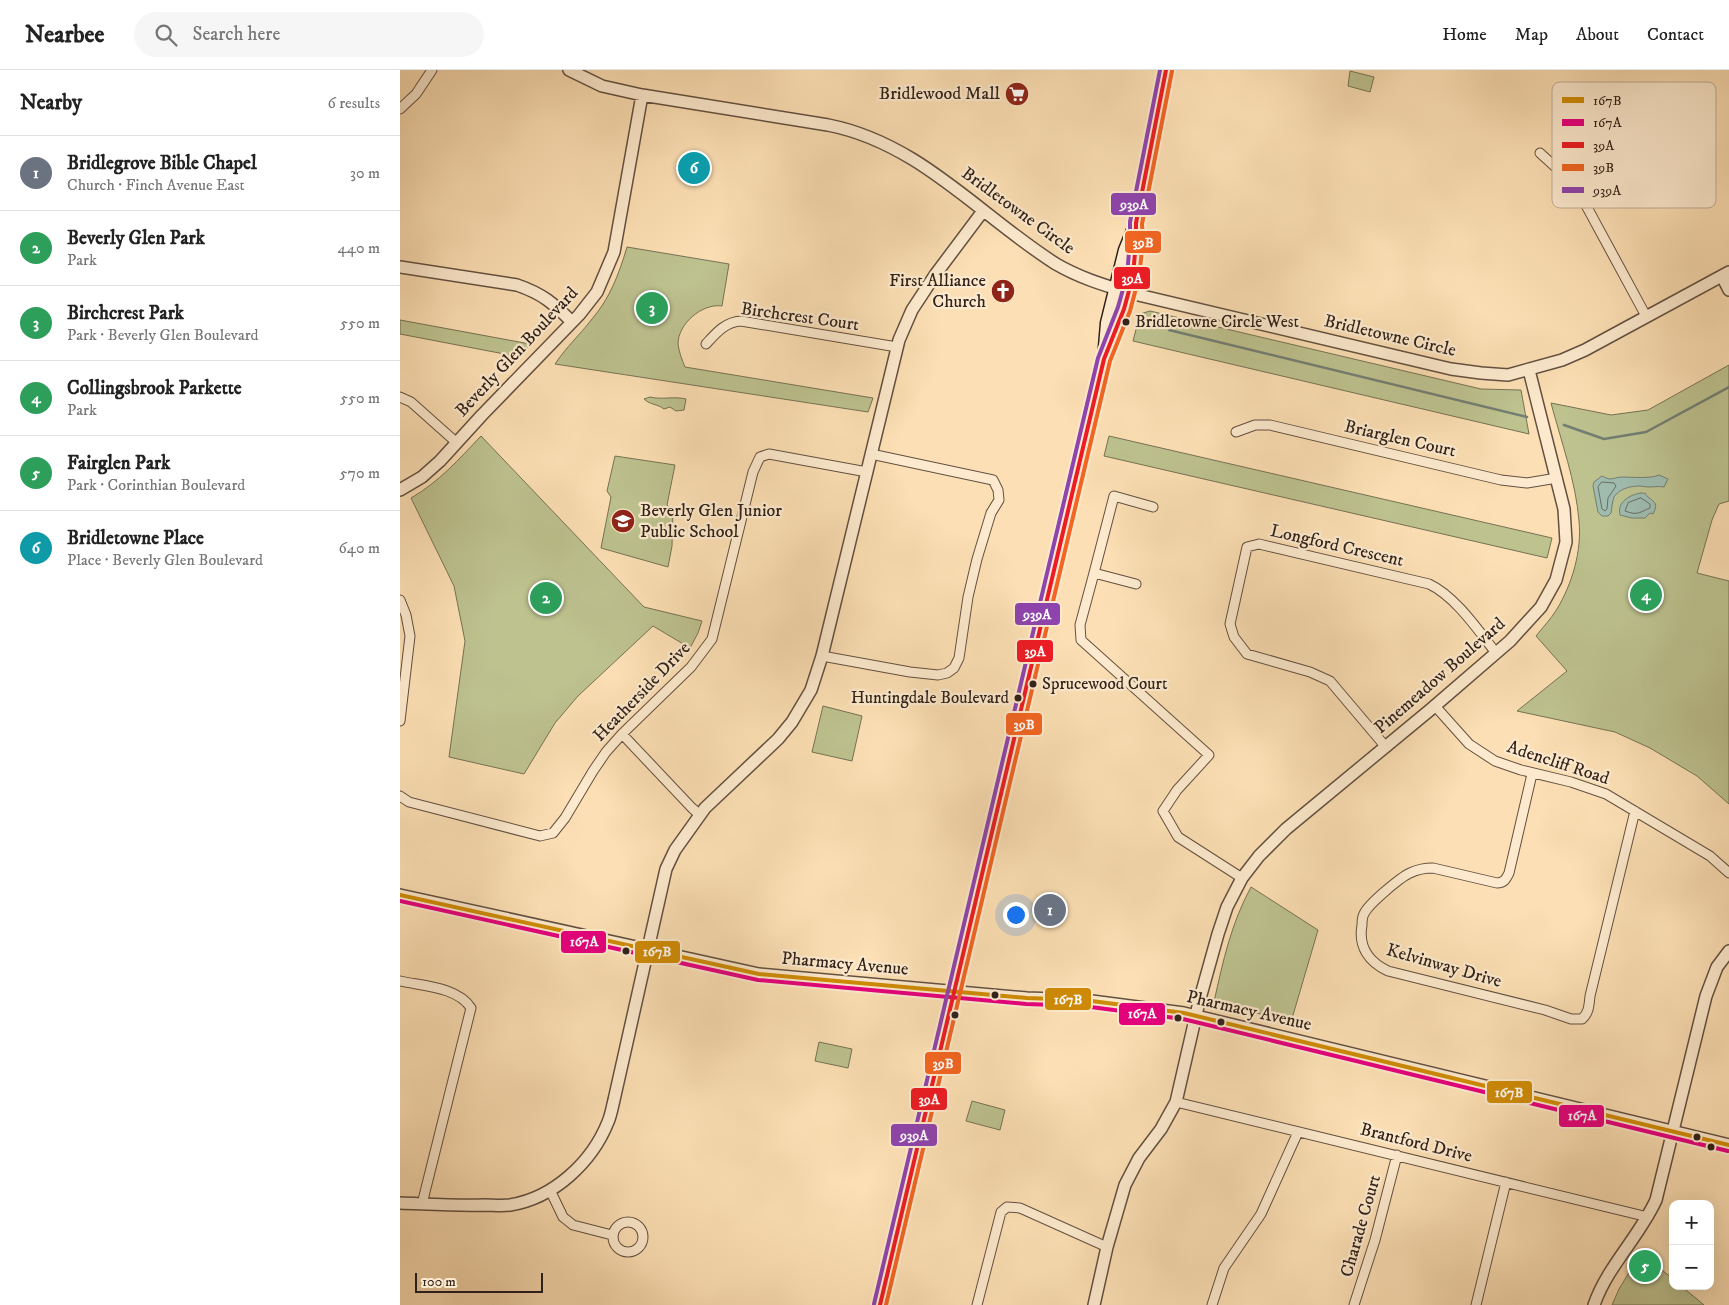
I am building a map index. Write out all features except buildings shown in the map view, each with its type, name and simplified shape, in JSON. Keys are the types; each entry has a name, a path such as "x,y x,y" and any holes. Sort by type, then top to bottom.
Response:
{"main road":[{"path":"880,1305 1104,359 1107,323 1115,289 1125,250 1136,223 1166,70"},
{"path":"1104,359 1120,326 1130,293 1137,245 1136,223"}],"street":[{"path":"400,109 416,94 432,70"},
{"name":"Bridletowne Circle","path":"569,70 602,86 642,95 828,125 866,135 897,149 917,161 945,180 1019,238 1057,264 1083,278 1130,293 1451,369 1508,375 1529,370 1585,350 1726,274"},
{"name":"Beverly Glen Boulevard","path":"400,490 422,477 440,461 572,322 597,292 614,252 642,95"},
{"path":"1540,153 1552,164"},
{"path":"1587,208 1646,316"},
{"path":"400,1203 448,1206 510,1205 530,1199 550,1190 570,1175 586,1160 599,1140 608,1121 627,1045 666,869 675,850 700,814 784,732 811,690 822,656 897,347 912,310 935,275 983,211"},
{"path":"400,267 517,285 532,290 548,299 572,322"},
{"path":"1726,274 1729,290"},
{"name":"Birchcrest Court","path":"706,344 729,323 742,321 897,347"},
{"name":"Pinemeadow Boulevard","path":"1094,1305 1107,1247 1125,1185 1134,1166 1161,1129 1176,1102 1196,1016 1222,920 1242,878 1259,856 1286,829 1435,706 1510,641 1541,607 1560,567 1566,542 1563,499 1529,370"},
{"path":"400,397 411,402 457,442"},
{"name":"Briarglen Court","path":"1236,432 1255,425 1270,424 1501,480 1527,483 1557,478"},
{"name":"Heatherside Drive","path":"400,796 409,802 540,836 553,833 565,818 602,758 622,734 691,667 712,639 753,472 760,457 769,454 867,472"},
{"path":"822,656 910,672 938,675 947,673 954,668 959,658 968,597 977,559 991,513 999,500 998,490 993,480 871,454"},
{"path":"1153,508 1114,496 1080,625 1081,640 1209,755 1177,790 1163,811 1178,837 1242,878"},
{"name":"Longford Crescent","path":"1386,746 1330,681 1310,672 1248,654 1234,637 1230,624 1247,547 1259,544 1429,584 1437,588 1455,604 1496,653"},
{"path":"1094,573 1136,584"},
{"path":"400,600 406,614 410,636 400,721"},
{"name":"Adencliff Road","path":"1435,706 1469,744 1496,761 1532,774 1571,782 1606,794 1710,856 1729,873"},
{"path":"622,734 692,808 700,814"},
{"name":"Kelvinway Drive","path":"1532,774 1509,873 1505,881 1497,883 1433,868 1423,868 1408,873 1377,899 1364,914 1360,935 1361,941 1367,956 1377,966 1388,972 1545,1010 1571,1019 1582,1020 1589,1008 1590,996 1635,811"},
{"name":"Pharmacy Avenue","path":"400,895 759,974 1026,998 1084,1000 1196,1016 1729,1145"},
{"path":"1594,1305 1607,1278 1648,1217 1658,1193 1706,996 1717,967 1729,951"},
{"path":"400,981 454,992 466,999 471,1008 422,1204"},
{"name":"Brantford Drive","path":"1176,1102 1648,1217"},
{"path":"1212,1305 1224,1268 1261,1214 1298,1132"},
{"name":"Charade Court","path":"1354,1305 1375,1240 1397,1155"},
{"path":"1476,1305 1506,1182"},
{"path":"550,1190 562,1217 573,1225 612,1236"},
{"path":"977,1305 1001,1212 1007,1207 1020,1208 1107,1247"}],"green space":[{"path":"1350,71 1374,77 1370,92 1348,86"},
{"path":"627,247 729,264 722,306 714,306 699,311 692,316 682,329 678,344 685,367 873,398 868,412 555,364 604,303 617,276"},
{"path":"1150,311 1481,389 1521,390 1529,434 1133,341 1140,314"},
{"path":"400,320 530,344 520,357 400,334"},
{"path":"1729,365 1729,501 1719,504 1712,520 1697,573 1729,581 1729,804 1697,776 1650,748 1615,732 1517,711 1567,671 1536,636 1557,609 1567,589 1575,567 1580,532 1575,491 1551,403 1611,415 1648,410"},
{"path":"650,397 686,399 684,410 676,411 670,407 664,409 644,399"},
{"path":"481,436 644,607 702,621 690,648 653,626 578,696 555,723 524,774 449,757 465,641 454,586 411,498 457,462"},
{"path":"1109,436 1552,538 1547,558 1104,456"},
{"path":"615,456 675,465 667,505 673,511 672,546 668,567 601,548 611,497 607,491"},
{"path":"823,706 862,716 852,761 812,752"},
{"path":"1251,887 1318,930 1291,1022 1214,1002 1224,957 1233,929"},
{"path":"819,1042 852,1049 848,1068 815,1061"},
{"path":"972,1101 1005,1110 1000,1130 966,1121"},
{"path":"1641,1253 1669,1276 1669,1290 1686,1290 1704,1305 1612,1305 1619,1289"}],"water":[{"path":"1659,475 1668,479 1664,487 1636,486 1625,488 1614,497 1611,513 1608,516 1602,516 1598,512 1593,486 1594,482 1602,476 1609,479 1622,477 1641,478"},
{"path":"1646,494 1655,504 1653,514 1650,513 1645,518 1632,518 1620,515 1622,503 1632,495"}],"waterway":[{"path":"1169,330 1527,417"},
{"path":"1564,425 1604,439 1646,432 1729,387"}],"transit line":[{"name":"939A","path":"874,1304 1098,358 1118,307 1127,275 1130,222 1160,70"},
{"name":"39A","path":"880,1305 1104,359 1124,309 1133,276 1136,223 1166,70"},
{"name":"39B","path":"886,1305 1110,361 1130,311 1139,277 1143,242 1142,224 1172,71"},
{"name":"167B","path":"400,895 759,974 1027,998 1084,1000 1184,1013 1729,1145"},
{"name":"167A","path":"400,901 758,980 1026,1004 1083,1006 1183,1019 1728,1151"}],"place":[{"name":"Bridlewood Mall","path":"1017,94"},
{"name":"Bridletowne Place","path":"694,168"},
{"name":"First Alliance Church","path":"1003,291"},
{"name":"Birchcrest Park","path":"652,308"},
{"name":"Bridletowne Circle West","path":"1126,322"},
{"name":"Beverly Glen Junior Public School","path":"623,521"},
{"name":"Collingsbrook Parkette","path":"1646,595"},
{"name":"Beverly Glen Park","path":"546,598"},
{"name":"Sprucewood Court","path":"1033,684"},
{"name":"Huntingdale Boulevard","path":"1018,698"},
{"name":"Bridlegrove Bible Chapel","path":"1050,910"},
{"name":"Fairglen Park","path":"1645,1266"}]}
